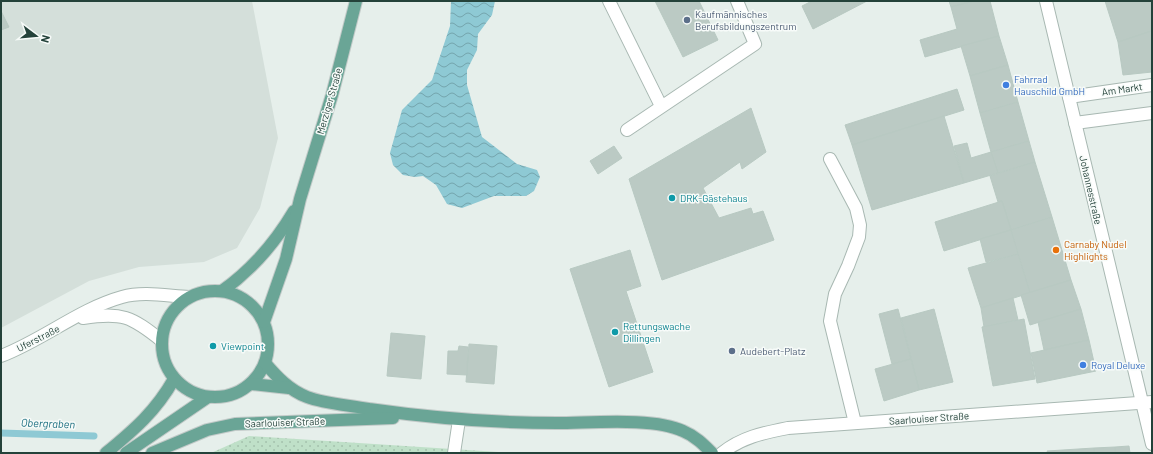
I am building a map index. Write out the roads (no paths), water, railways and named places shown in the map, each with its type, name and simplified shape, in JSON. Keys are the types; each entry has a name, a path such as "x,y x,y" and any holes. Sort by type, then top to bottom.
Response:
{"main road":[{"name":"Merziger Straße","path":"264,322 286,259 300,199 332,95 356,1"},
{"name":"Merziger Straße","path":"222,291 240,278 263,256 284,228 300,199"},
{"path":"206,291 222,291 240,296 254,307 264,322 268,335 268,349 265,363 259,375 245,389 228,396 208,397 190,391 174,379 167,368 163,354 162,341 167,320 173,311 189,297 206,291"},
{"name":"Saarlouiser Straße","path":"265,363 289,388 307,397 422,417 459,420 534,423 658,423 682,430 698,439 712,453"},
{"path":"106,453 139,426 163,399 174,379"},
{"name":"Saarlouiser Straße","path":"251,384 289,388"},
{"path":"126,453 208,397"},
{"name":"Saarlouiser Straße","path":"152,453 207,430 235,424 422,417"}],"street":[{"path":"609,1 661,106"},
{"path":"627,130 755,44 737,1"},
{"name":"Johannesstraße","path":"1046,1 1075,123 1147,402 1152,444"},
{"name":"Am Markt","path":"1069,97 1152,85"},
{"path":"1075,123 1152,113"},
{"path":"830,159 856,208 860,225 859,237 835,294 830,321 855,423"},
{"name":"Uferstraße","path":"1,356 103,304 123,297 139,294 189,297"},
{"name":"Uferstraße","path":"74,320 108,314 128,318 143,325 162,341"},
{"name":"Saarlouiser Straße","path":"722,453 734,444 752,436 788,428 1147,402"},
{"path":"454,453 459,420"}],"water":[{"path":"451,1 495,1 492,15 478,34 477,50 467,70 467,85 482,137 517,164 537,170 540,177 534,191 526,196 494,196 462,208 447,204 436,185 423,176 415,177 403,175 393,165 390,153 402,110 432,80 450,26"}],"waterway":[{"name":"Obergraben","path":"1,433 94,436"}],"place":[{"name":"Kaufmännisches Berufsbildungszentrum","path":"687,20"},
{"name":"Fahrrad Hauschild GmbH","path":"1006,85"},
{"name":"DRK-Gästehaus","path":"672,198"},
{"name":"Carnaby Nudel Highlights","path":"1056,250"},
{"name":"Rettungswache Dillingen","path":"615,332"},
{"name":"Viewpoint","path":"213,346"},
{"name":"Audebert-Platz","path":"732,351"},
{"name":"Royal Deluxe","path":"1083,365"}]}
